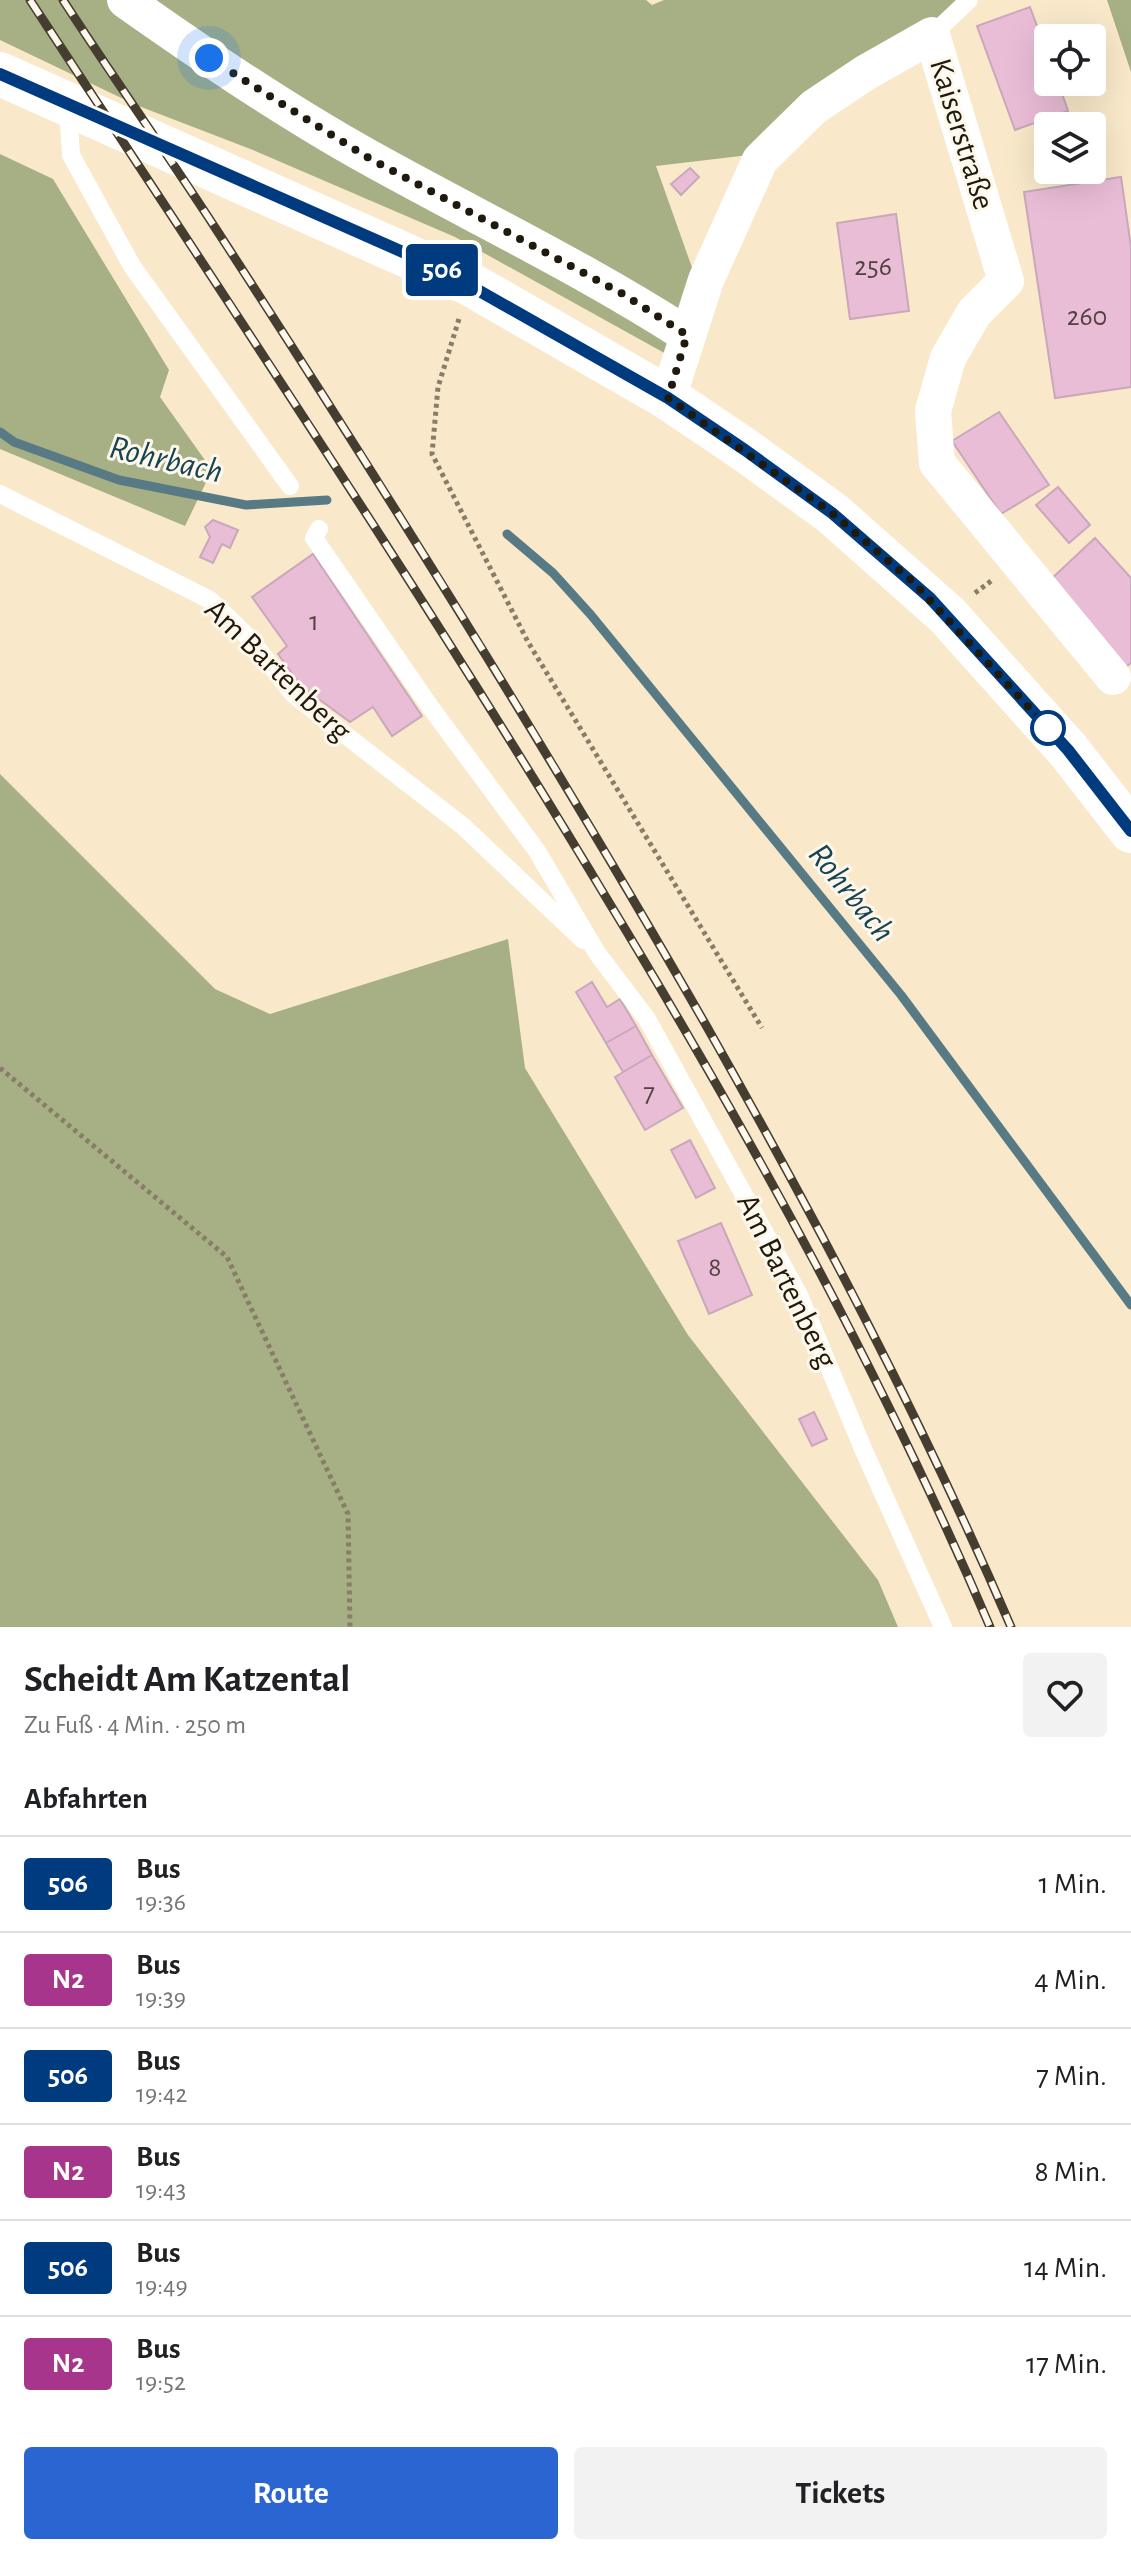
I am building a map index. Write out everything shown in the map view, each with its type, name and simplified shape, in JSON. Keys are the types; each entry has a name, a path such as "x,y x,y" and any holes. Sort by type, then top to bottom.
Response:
{"main road":[{"path":"0,74 470,284 668,398 832,513 913,582 1068,750 1131,831"}],"street":[{"path":"125,0 184,42 367,157 623,294 687,335"},
{"name":"Kaiserstraße","path":"668,398 706,280 760,160 814,107 865,73 932,35 1006,281 974,313 948,358 933,411 937,463 1113,677"}],"lane":[{"path":"932,35 969,0"},
{"path":"67,105 71,155 132,266 290,486"},
{"name":"Am Bartenberg","path":"0,494 210,600 250,639 294,695 464,827 597,953"},
{"name":"Am Bartenberg","path":"319,529 314,538 431,708 537,851 597,953 647,1019 799,1295 864,1451 943,1627"}],"path":[{"path":"470,284 438,387 432,454 528,642 762,1028"},
{"path":"975,593 1002,572"},
{"path":"0,1068 227,1257 348,1514 350,1627"}],"green space":[{"path":"0,0 646,0 652,5 664,0 974,0 749,155 656,166 695,276 668,355 455,237 253,150 136,105 0,40"},
{"path":"1107,0 1131,0 1131,72"},
{"path":"0,154 53,179 169,370 160,397 212,470 185,526 0,449"},
{"path":"0,774 215,989 270,1014 508,939 525,1068 688,1335 878,1580 898,1627 0,1627"}],"building":[{"path":"1030,7 1036,24 1034,96 1063,96 1068,111 1034,112 1034,123 1015,130 977,26"},
{"path":"690,168 699,177 681,195 671,184"},
{"path":"1121,177 1131,247 1131,387 1055,398 1024,192 1076,184 1106,184 1106,179"},
{"path":"896,214 909,311 850,319 837,223"},
{"path":"999,412 1049,485 1001,514 952,441"},
{"path":"1058,487 1090,525 1069,543 1036,505"},
{"path":"213,520 238,530 230,548 222,544 213,563 200,557 210,537 205,527"},
{"path":"1095,538 1131,578 1131,663 1126,667 1049,581"},
{"path":"313,554 422,716 392,736 373,707 350,722 301,686 278,654 287,646 252,597"},
{"path":"592,982 607,1007 620,999 636,1026 606,1043 576,992"},
{"path":"636,1026 652,1055 623,1072 606,1043"},
{"path":"652,1055 683,1108 645,1130 615,1077"},
{"path":"690,1140 715,1188 696,1198 671,1150"},
{"path":"721,1223 752,1295 709,1314 678,1241"},
{"path":"814,1412 827,1439 812,1446 799,1419"}],"waterway":[{"name":"Rohrbach","path":"0,432 14,442 119,480 246,505 327,500"},
{"name":"Rohrbach","path":"507,534 553,573 591,615 901,995 1131,1305"}],"railway":[{"path":"30,0 469,675 714,1080 860,1349 949,1533 990,1627"},
{"path":"63,0 343,426 528,724 707,1027 867,1323 942,1473 1011,1627"}],"bus line":[{"name":"506","path":"0,74 132,135 439,268 668,398 832,513 913,582 947,615 1068,750 1131,831"}],"route":[{"path":"209,58 367,157 623,294 687,335 668,398 832,513 913,582 947,615 1048,728"}]}
